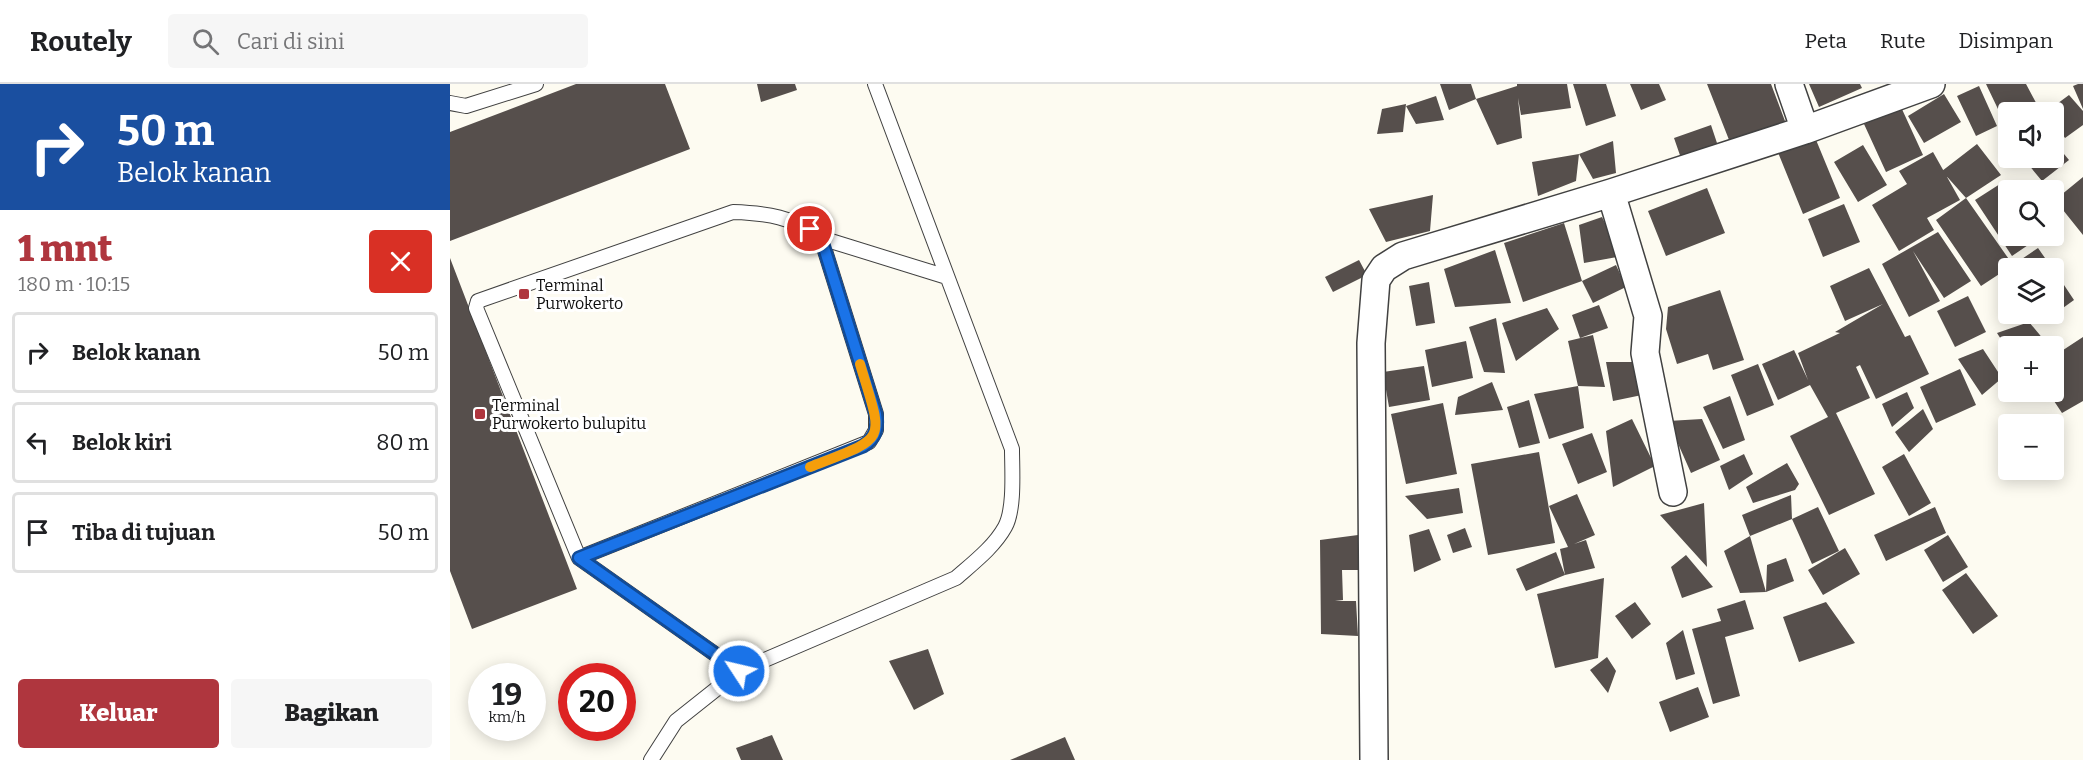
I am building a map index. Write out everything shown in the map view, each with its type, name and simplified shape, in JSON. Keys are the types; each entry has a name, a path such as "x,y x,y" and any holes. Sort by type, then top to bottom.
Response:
{"street":[{"path":"1789,84 1805,130"},
{"path":"1374,760 1371,343 1376,280 1384,268 1403,256 1611,193 1805,130 1931,84"},
{"path":"1611,193 1648,316 1645,353 1673,492"}],"lane":[{"path":"450,103 466,106 536,84"},
{"path":"651,760 676,721 739,671 957,578 1006,526 1012,484 1012,448 875,84"},
{"path":"739,671 579,558 476,308 478,301 733,212 758,212 790,220 810,229 821,238 947,277"},
{"path":"579,558 869,442 876,430 876,414 821,238"}],"building":[{"path":"576,84 665,84 690,149 450,241 450,132"},
{"path":"757,84 795,84 797,90 761,102"},
{"path":"1440,84 1471,84 1476,99 1449,110"},
{"path":"1517,84 1567,84 1571,108 1521,115 1518,98 1522,138 1497,145 1476,99 1517,86"},
{"path":"1573,84 1606,84 1616,116 1586,126"},
{"path":"1630,84 1659,84 1666,100 1641,110"},
{"path":"1707,84 1771,84 1788,129 1733,150"},
{"path":"1809,84 1860,84 1862,88 1819,107"},
{"path":"1986,84 2026,84 2036,102 1998,102 1998,109"},
{"path":"2083,84 2083,109 2073,86"},
{"path":"1979,86 1997,126 1976,136 1957,96"},
{"path":"1944,94 1961,122 1924,143 1908,116"},
{"path":"2069,95 2083,111 2083,125 2065,138 2064,102 2060,102"},
{"path":"1436,96 1444,120 1416,124 1406,106"},
{"path":"1406,104 1403,132 1377,134 1382,109"},
{"path":"1901,107 1923,155 1886,172 1864,124"},
{"path":"1711,125 1720,152 1683,164 1674,138"},
{"path":"1814,135 1840,198 1803,214 1777,150"},
{"path":"1613,141 1616,173 1593,179 1579,154"},
{"path":"1977,144 2001,175 1966,198 1942,171"},
{"path":"1863,145 1887,185 1858,202 1834,162"},
{"path":"1933,152 1960,200 1927,218 1934,230 1899,251 1872,205 1907,184 1899,171"},
{"path":"1579,154 1576,181 1538,196 1532,162"},
{"path":"2064,154 2069,160 2064,164"},
{"path":"2031,168 2059,168 2043,180"},
{"path":"2083,177 2083,235 2064,211 2064,193"},
{"path":"1998,185 1998,235 1975,200"},
{"path":"1707,188 1725,233 1666,256 1648,211"},
{"path":"1433,195 1430,231 1386,242 1369,209"},
{"path":"1966,198 2008,258 1998,258 1998,275 1981,286 1936,220"},
{"path":"1844,204 1860,242 1823,257 1808,219"},
{"path":"1602,217 1623,259 1617,257 1584,263 1579,225"},
{"path":"1564,223 1582,281 1523,302 1504,243"},
{"path":"1938,232 1971,281 1944,298 1913,251 1940,301 1909,317 1882,264"},
{"path":"2005,246 2027,246 2012,256"},
{"path":"2038,248 2045,258 2023,258"},
{"path":"1495,250 1511,303 1455,307 1444,269"},
{"name":"Terminal Purwokerto bulupitu","path":"450,258 577,589 472,629 450,571"},
{"path":"1359,260 1367,275 1333,292 1325,277"},
{"path":"1616,265 1626,287 1593,303 1582,281"},
{"path":"1869,268 1905,337 1910,335 1929,374 1876,399 1860,365 1856,367 1870,398 1836,413 1875,494 1829,515 1790,436 1828,417 1810,385 1778,400 1762,364 1794,350 1808,380 1798,353 1840,333 1835,332 1883,304 1845,321 1830,286"},
{"path":"1429,282 1435,323 1416,326 1409,286"},
{"path":"2064,285 2074,300 2064,307"},
{"path":"1720,290 1744,360 1713,370 1708,354 1677,364 1666,329 1668,307"},
{"path":"1968,296 1986,332 1955,347 1937,311"},
{"path":"1599,305 1608,328 1580,338 1572,315"},
{"path":"1547,308 1559,329 1516,361 1502,323"},
{"path":"1496,318 1505,373 1484,372 1469,327"},
{"path":"2023,324 2031,324 2041,336 1999,336 1997,333"},
{"path":"1593,335 1605,387 1578,386 1568,341"},
{"path":"2083,337 2083,401 2062,413 2055,402 2064,402 2064,349"},
{"path":"1466,341 1473,378 1432,387 1425,350"},
{"path":"1983,349 1998,372 1998,381 1982,395 1958,359"},
{"path":"1606,362 1634,362 1642,395 1613,401"},
{"path":"1758,364 1774,405 1747,416 1731,375"},
{"path":"1424,366 1430,400 1389,407 1383,372"},
{"path":"1960,369 1976,405 1936,423 1920,387"},
{"path":"1492,382 1503,410 1455,415 1458,397"},
{"path":"1578,386 1584,428 1549,439 1534,394"},
{"path":"1907,392 1914,408 1892,427 1882,404"},
{"path":"1730,396 1745,440 1723,449 1703,407"},
{"path":"1529,400 1540,443 1519,448 1507,407"},
{"path":"1443,403 1457,474 1406,484 1391,414"},
{"path":"1923,409 1933,429 1909,452 1895,432"},
{"path":"1632,419 1655,466 1613,487 1606,431"},
{"path":"1702,419 1720,460 1691,473 1668,421"},
{"path":"1592,433 1607,472 1578,484 1562,444"},
{"path":"1539,452 1555,543 1488,555 1471,464"},
{"path":"1744,454 1753,474 1729,490 1720,466"},
{"path":"1904,454 1931,503 1909,516 1882,467"},
{"path":"1787,463 1799,484 1795,490 1753,503 1746,487"},
{"path":"1459,488 1463,513 1427,519 1405,496"},
{"path":"1577,494 1595,535 1574,544 1586,540 1595,568 1565,575 1560,549 1568,547 1549,506"},
{"path":"1791,495 1792,519 1750,536 1742,515"},
{"path":"1704,503 1707,567 1660,515"},
{"path":"1818,507 1839,551 1812,564 1792,519"},
{"path":"1935,507 1946,533 1886,561 1874,535"},
{"path":"1465,528 1472,547 1453,553 1447,535"},
{"path":"1429,529 1441,560 1414,572 1409,535"},
{"path":"1358,535 1358,570 1342,570 1343,600 1335,601 1356,601 1358,636 1321,634 1320,540"},
{"path":"1948,535 1968,567 1943,582 1924,550"},
{"path":"1750,536 1766,592 1740,593 1724,551"},
{"path":"1845,548 1860,574 1823,595 1808,570"},
{"path":"1556,552 1565,575 1526,591 1516,569"},
{"path":"1686,555 1713,587 1682,598 1671,567"},
{"path":"1786,558 1794,581 1766,592 1767,565"},
{"path":"1966,573 1998,616 1973,634 1942,590"},
{"path":"1604,578 1598,658 1555,668 1537,594"},
{"path":"1745,600 1754,629 1725,637 1740,696 1713,704 1692,629 1721,621 1717,609"},
{"path":"1635,602 1651,624 1632,639 1615,616"},
{"path":"1826,602 1855,643 1799,662 1783,617"},
{"path":"1683,630 1695,674 1676,680 1666,643"},
{"path":"928,649 944,694 914,710 889,661"},
{"path":"1607,657 1616,671 1608,693 1590,670"},
{"path":"1698,687 1709,717 1670,732 1659,702"},
{"path":"772,735 783,760 741,760 736,748"},
{"path":"1065,737 1075,760 1010,760"}],"slow traffic":[{"path":"810,467 863,446 874,436 877,424 876,414 860,364"}],"place":[{"name":"Terminal Purwokerto","path":"524,294"},
{"name":"Terminal Purwokerto bulupitu","path":"480,414"}],"route":[{"path":"739,671 579,558 863,446 874,436 877,424 876,414 837,286 821,238 810,229"}]}
